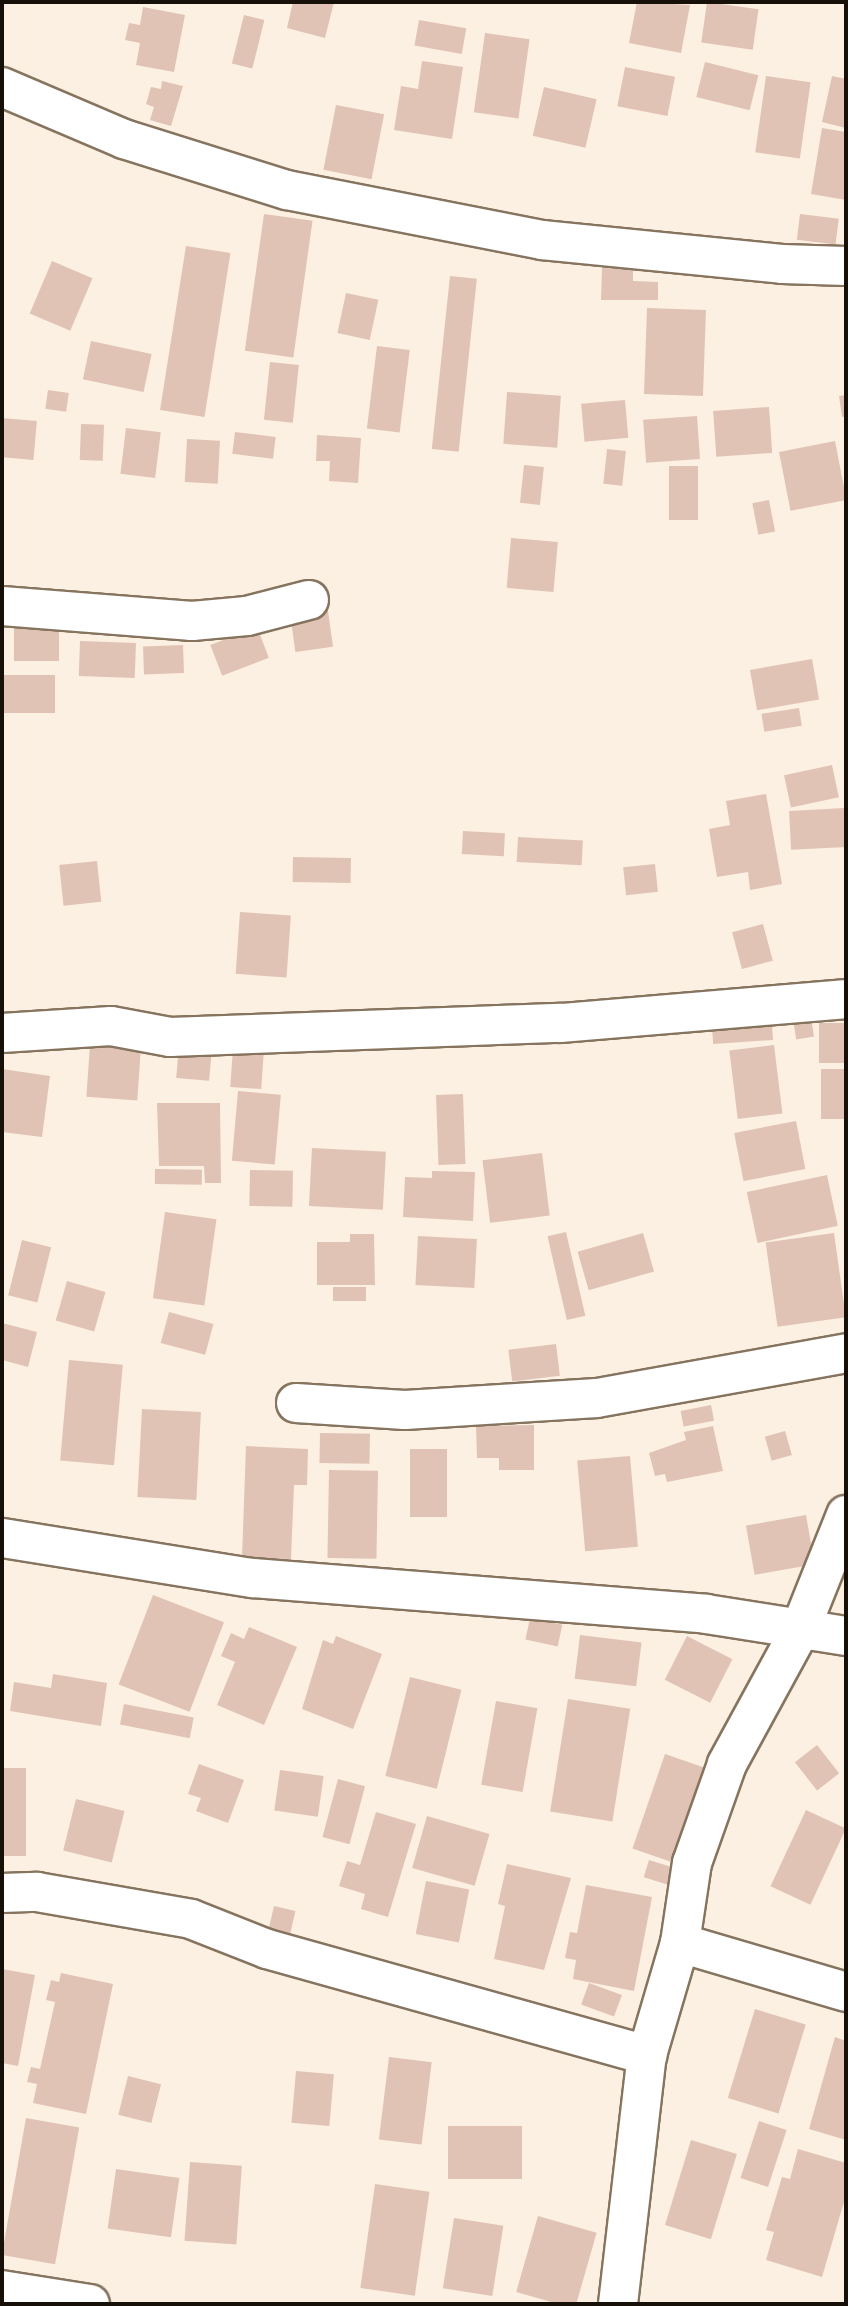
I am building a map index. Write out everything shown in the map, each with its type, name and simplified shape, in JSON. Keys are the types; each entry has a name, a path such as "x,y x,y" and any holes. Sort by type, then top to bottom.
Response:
{"street":[{"path":"2,87 124,139 287,190 542,240 782,264 846,266"},
{"path":"2,606 192,621 247,616 309,600"},
{"path":"2,1033 111,1026 170,1037 561,1023 846,999"},
{"path":"296,1403 405,1409 597,1398 846,1353"},
{"path":"618,2304 648,2055 680,1943 692,1863 727,1765 800,1630 846,1516"},
{"path":"2,1538 253,1578 706,1614 846,1636"},
{"path":"2,1893 63,1896 191,1919 267,1949 648,2055"},
{"path":"680,1943 846,1992"},
{"path":"2,2290 90,2304"}],"building":[{"path":"293,2 334,2 325,38 287,28"},
{"path":"637,2 690,5 681,53 629,43"},
{"path":"707,2 758,9 753,50 701,43"},
{"path":"143,7 185,15 174,72 136,65 140,43 125,40 129,23 140,25"},
{"path":"244,15 264,20 252,69 232,64"},
{"path":"419,20 466,28 462,54 414,46"},
{"path":"485,33 530,39 518,118 474,112"},
{"path":"422,61 463,67 452,139 394,130 401,86 418,89"},
{"path":"705,62 758,75 750,110 696,97"},
{"path":"625,67 675,77 667,116 617,106"},
{"path":"766,76 811,82 800,159 755,152"},
{"path":"832,76 846,79 846,128 822,122"},
{"path":"162,81 183,86 171,126 150,120 154,107 146,104 151,87 161,89"},
{"path":"544,87 597,99 585,148 533,136"},
{"path":"336,105 384,114 372,179 323,170"},
{"path":"822,128 846,132 846,200 811,194"},
{"path":"264,214 313,221 293,357 245,351"},
{"path":"800,214 839,219 836,245 797,240"},
{"path":"186,246 230,253 204,417 160,410"},
{"path":"52,261 93,278 70,331 30,313"},
{"path":"602,268 633,269 633,281 658,282 658,300 601,300"},
{"path":"450,276 477,279 459,452 432,449"},
{"path":"346,293 378,300 370,340 337,333"},
{"path":"647,308 706,310 703,396 644,394"},
{"path":"91,341 152,354 144,392 83,379"},
{"path":"377,346 410,350 400,432 367,428"},
{"path":"270,362 299,365 293,423 264,420"},
{"path":"48,390 69,393 66,412 45,409"},
{"path":"507,392 561,396 557,448 503,444"},
{"path":"846,395 846,416 842,417 839,396"},
{"path":"625,400 628,438 584,442 581,404"},
{"path":"769,407 772,453 716,457 713,411"},
{"path":"697,416 700,459 646,463 643,420"},
{"path":"2,418 37,421 33,460 2,457"},
{"path":"81,424 104,425 103,461 80,460"},
{"path":"126,428 161,432 155,478 120,474"},
{"path":"235,432 276,437 273,459 232,454"},
{"path":"317,435 361,438 358,483 329,481 330,461 316,461"},
{"path":"187,439 220,441 218,484 185,482"},
{"path":"835,441 846,500 790,511 779,452"},
{"path":"607,449 626,451 622,486 603,484"},
{"path":"524,465 544,467 540,505 520,503"},
{"path":"669,466 698,466 698,520 669,520"},
{"path":"769,500 775,531 758,535 752,503"},
{"path":"511,538 558,542 553,592 507,588"},
{"path":"328,611 333,647 295,652 290,616"},
{"path":"14,619 59,619 59,661 14,661"},
{"path":"257,627 269,658 222,676 210,645"},
{"path":"80,641 136,643 135,678 79,676"},
{"path":"183,645 184,673 144,674 143,646"},
{"path":"812,659 819,699 757,710 750,670"},
{"path":"4,675 55,675 55,713 4,713"},
{"path":"799,708 802,726 764,732 761,714"},
{"path":"832,765 839,797 791,807 784,775"},
{"path":"766,794 782,884 750,890 748,872 717,877 709,829 730,825 726,801"},
{"path":"844,808 846,847 791,850 789,811"},
{"path":"463,831 505,833 504,856 462,854"},
{"path":"518,837 583,840 582,865 517,862"},
{"path":"293,857 351,858 351,883 293,882"},
{"path":"97,861 101,902 63,906 59,865"},
{"path":"655,864 658,892 626,895 623,867"},
{"path":"240,912 291,916 287,977 236,974"},
{"path":"763,924 773,961 742,969 732,932"},
{"path":"809,1005 814,1037 796,1039 791,1008"},
{"path":"771,1011 773,1040 713,1044 711,1015"},
{"path":"819,1023 846,1023 846,1063 819,1063"},
{"path":"90,1045 141,1049 137,1100 86,1097"},
{"path":"774,1045 782,1113 738,1119 729,1050"},
{"path":"179,1046 212,1049 209,1081 176,1078"},
{"path":"233,1048 264,1050 261,1089 230,1087"},
{"path":"2,1069 50,1076 42,1137 2,1132"},
{"path":"821,1069 846,1069 846,1119 821,1119"},
{"path":"238,1091 281,1095 275,1164 232,1161"},
{"path":"463,1094 465,1164 438,1165 436,1095"},
{"path":"157,1103 220,1103 221,1183 205,1183 204,1166 159,1166"},
{"path":"796,1121 805,1169 744,1181 734,1133"},
{"path":"312,1148 386,1152 383,1210 309,1206"},
{"path":"542,1153 550,1216 490,1223 482,1160"},
{"path":"155,1169 202,1170 202,1185 155,1184"},
{"path":"250,1170 293,1171 292,1207 249,1206"},
{"path":"432,1171 475,1172 473,1221 403,1217 405,1177 432,1178"},
{"path":"827,1175 838,1226 758,1243 747,1192"},
{"path":"165,1212 216,1219 204,1305 153,1298"},
{"path":"566,1232 585,1316 567,1320 547,1236"},
{"path":"643,1233 654,1271 589,1290 578,1252"},
{"path":"834,1233 846,1317 778,1327 766,1243"},
{"path":"350,1234 374,1234 375,1285 317,1285 317,1242 350,1242"},
{"path":"418,1236 477,1239 474,1288 415,1285"},
{"path":"22,1240 51,1247 37,1303 8,1295"},
{"path":"67,1281 105,1292 94,1331 56,1320"},
{"path":"333,1287 366,1287 366,1301 333,1301"},
{"path":"169,1312 213,1324 205,1355 161,1343"},
{"path":"2,1323 37,1332 28,1367 2,1360"},
{"path":"556,1344 560,1376 512,1382 508,1350"},
{"path":"69,1360 123,1365 114,1465 60,1461"},
{"path":"711,1405 714,1421 684,1427 681,1411"},
{"path":"142,1409 201,1412 196,1500 137,1497"},
{"path":"534,1425 534,1470 499,1470 499,1458 477,1458 476,1426"},
{"path":"713,1426 723,1471 667,1482 665,1474 655,1476 649,1453 686,1440 684,1432"},
{"path":"785,1431 792,1455 772,1461 765,1437"},
{"path":"320,1433 370,1434 369,1464 319,1463"},
{"path":"246,1446 308,1449 307,1485 294,1485 291,1559 242,1558"},
{"path":"410,1449 447,1449 447,1517 410,1517"},
{"path":"630,1456 638,1547 585,1551 577,1461"},
{"path":"329,1470 378,1471 376,1559 327,1558"},
{"path":"806,1515 815,1564 755,1575 746,1526"},
{"path":"153,1595 224,1622 190,1712 119,1685"},
{"path":"530,1618 562,1625 558,1646 525,1640"},
{"path":"249,1627 297,1647 264,1725 217,1705 235,1662 221,1656 231,1633 244,1639"},
{"path":"580,1635 642,1643 636,1686 575,1679"},
{"path":"336,1636 382,1654 353,1729 302,1709 323,1640 333,1644"},
{"path":"687,1636 732,1659 710,1703 665,1680"},
{"path":"53,1674 107,1683 101,1726 10,1711 14,1682 51,1688"},
{"path":"410,1677 461,1690 437,1789 385,1776"},
{"path":"568,1699 630,1709 612,1821 550,1812"},
{"path":"496,1701 537,1708 523,1792 481,1785"},
{"path":"124,1704 194,1718 190,1738 120,1725"},
{"path":"817,1745 839,1773 817,1791 795,1762"},
{"path":"665,1754 714,1771 682,1865 632,1849"},
{"path":"199,1764 244,1780 228,1823 196,1811 201,1798 188,1794"},
{"path":"2,1768 26,1768 26,1856 2,1856"},
{"path":"280,1770 324,1776 318,1817 274,1811"},
{"path":"338,1779 365,1786 350,1844 322,1837"},
{"path":"76,1799 125,1811 112,1863 63,1850"},
{"path":"806,1810 846,1829 810,1905 771,1886"},
{"path":"376,1812 416,1824 388,1917 361,1909 365,1894 339,1886 347,1861 360,1865"},
{"path":"427,1816 489,1834 475,1886 412,1868"},
{"path":"649,1860 682,1870 676,1887 644,1877"},
{"path":"507,1864 571,1878 544,1970 494,1959 505,1906 498,1904"},
{"path":"426,1881 469,1889 459,1942 416,1934"},
{"path":"586,1885 652,1897 634,1991 573,1979 576,1960 565,1958 570,1932 577,1933"},
{"path":"274,1906 295,1911 290,1933 269,1928"},
{"path":"2,1969 35,1975 18,2066 2,2063"},
{"path":"61,1973 113,1984 86,2114 33,2103 37,2084 27,2082 31,2067 40,2069 55,2002 46,2000 51,1980 59,1982"},
{"path":"589,1983 622,1995 614,2017 581,2005"},
{"path":"755,2009 806,2024 778,2113 728,2098"},
{"path":"835,2037 846,2041 846,2140 809,2129"},
{"path":"389,2057 432,2062 422,2145 379,2139"},
{"path":"296,2071 334,2074 329,2126 291,2123"},
{"path":"128,2076 161,2084 151,2123 118,2115"},
{"path":"26,2118 79,2127 55,2264 2,2255"},
{"path":"759,2121 787,2130 768,2187 740,2178"},
{"path":"448,2126 522,2126 522,2179 448,2179"},
{"path":"691,2140 737,2154 711,2239 665,2225"},
{"path":"798,2149 846,2163 846,2195 822,2277 766,2260 774,2232 766,2230 782,2177 790,2179"},
{"path":"190,2162 242,2166 236,2244 184,2241"},
{"path":"116,2169 179,2178 171,2237 108,2228"},
{"path":"375,2184 429,2192 415,2296 360,2288"},
{"path":"538,2216 597,2233 576,2304 558,2304 516,2292"},
{"path":"454,2218 503,2226 492,2296 443,2288"}]}
